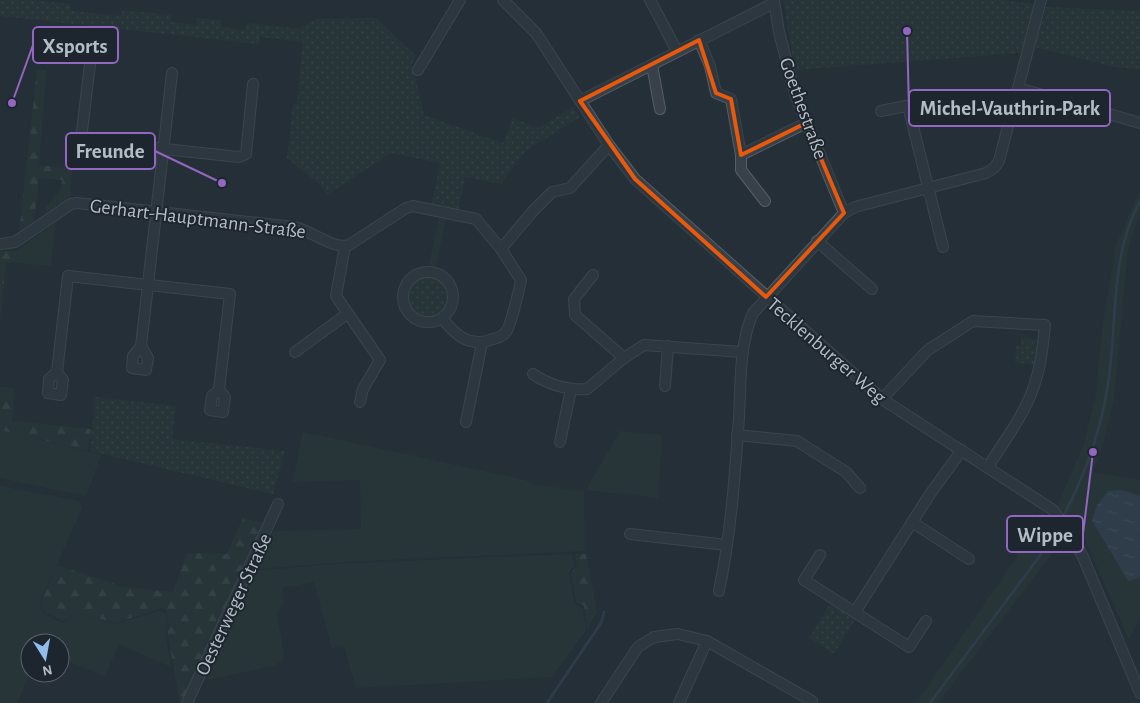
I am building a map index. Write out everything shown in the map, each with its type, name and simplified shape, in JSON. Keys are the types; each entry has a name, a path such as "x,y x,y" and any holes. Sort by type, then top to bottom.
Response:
{"street":[{"path":"418,70 460,0"},
{"name":"Tecklenburger Weg","path":"503,0 536,33 609,146 635,179 882,399 1053,510 1070,532 1083,557 1140,693"},
{"path":"650,0 677,52"},
{"path":"719,591 727,545 738,435 742,352 747,328 754,313 766,297 844,213 855,207 986,173 994,168 999,161 1041,0"},
{"path":"580,101 774,2"},
{"name":"Goethestraße","path":"774,2 791,78 806,124 844,213"},
{"path":"699,40 710,66 716,93 730,99 741,155 741,170 765,200"},
{"path":"90,64 83,137 90,140 239,156 246,154 253,84"},
{"path":"652,65 660,110"},
{"path":"141,346 172,73"},
{"path":"1018,88 1140,123"},
{"path":"881,111 931,102"},
{"path":"908,106 942,247"},
{"path":"741,155 806,124"},
{"path":"501,249 552,192 570,188 609,146"},
{"name":"Gerhart-Hauptmann-Straße","path":"0,244 16,242 71,204 156,211 295,227 308,230 335,245 345,246"},
{"path":"360,402 363,389 380,360 338,301 335,291 345,246 406,208 413,206 476,219 519,273 521,280 520,289 506,332 482,343 470,342 451,330 442,318"},
{"path":"817,241 872,289"},
{"path":"423,272 440,274 452,287 452,304 442,318 424,322 409,313 403,297 408,281 415,275 423,272"},
{"path":"593,275 574,299 575,315 624,358"},
{"path":"57,372 68,276 230,294 219,390"},
{"path":"295,352 347,314"},
{"path":"882,399 928,350 973,321 1045,325 1042,355 1034,387 1022,411 988,467"},
{"path":"466,422 482,343"},
{"path":"533,374 543,381 582,390 591,387 624,358 644,345 742,352"},
{"path":"665,386 668,346"},
{"path":"560,442 571,389"},
{"path":"738,435 797,441 846,472 860,488"},
{"path":"855,612 912,522 962,450"},
{"name":"Oesterweger Straße","path":"187,703 278,504"},
{"path":"912,522 968,559"},
{"path":"630,534 727,545"},
{"path":"820,555 804,580 909,647 926,621"},
{"path":"601,703 638,647 654,637 678,634 707,641 813,702"},
{"path":"679,703 707,641"}],"highlighted area":[{"path":"699,40 716,93 731,99 741,155 806,123 844,213 766,297 635,179 580,101"}],"green space":[{"path":"0,0 36,0 71,4 71,11 121,16 122,10 172,15 171,22 196,25 197,18 221,20 221,27 246,30 247,23 301,29 318,19 376,18 416,56 412,64 424,115 503,143 513,118 538,128 573,107 580,117 526,151 501,184 465,177 458,210 432,205 440,163 391,153 327,195 320,185 287,158 293,104 297,104 303,42 260,37 259,44 0,16"},
{"path":"783,0 1002,0 1034,4 1021,53 795,70"},
{"path":"1046,7 1140,11 1140,69 1114,67 1035,47"},
{"path":"37,70 46,71 39,165 72,169 70,197 47,212 45,208 61,189 62,180 39,178 34,221 19,232"},
{"path":"1140,191 1140,215 1128,248 1114,399 1103,444 1093,472 1140,480 1140,496 1122,490 1092,521 1128,581 1140,578 1140,618 1129,640 1085,540 1058,505 1084,444 1096,395 1102,329 1116,245"},
{"path":"439,217 446,219 436,266 429,265"},
{"path":"55,223 51,266 19,263 16,251"},
{"path":"0,251 16,251 19,263 6,262 0,324"},
{"path":"428,275 443,281 449,296 443,311 428,317 413,311 407,296 413,281"},
{"path":"1021,338 1040,340 1036,364 1015,363 1016,346 1020,346"},
{"path":"0,387 15,388 12,421 91,429 88,451 0,430"},
{"path":"95,397 176,406 172,439 285,451 273,494 90,451"},
{"path":"0,430 101,455 86,496 0,478"},
{"path":"620,431 662,435 658,498 586,490"},
{"path":"303,432 525,480 536,485 584,491 585,551 360,561 257,569 274,531 361,529 360,480 293,482"},
{"path":"0,486 79,501 82,508 40,602 43,613 62,623 78,613 116,624 159,611 166,613 166,637 171,667 119,644 105,676 70,662 70,633 20,633 20,683 25,683 17,703 0,703"},
{"path":"1042,510 1065,541 1059,544 938,703 916,703 1017,557 1015,542"},
{"path":"243,518 265,523 188,692 180,702 168,636 167,611 161,608 116,623 78,613 63,621 44,612 41,602 57,565 124,587 173,592 187,553 227,554"},
{"path":"572,554 574,565 569,573 575,604 583,608 586,630 552,677 356,688 344,646 332,648 314,582 282,588 283,603 277,616 284,654 283,660 273,666 206,680 256,571 333,564"},
{"path":"575,554 586,554 597,612 587,629 584,606 576,602 571,573 577,565"},
{"path":"831,602 856,618 834,654 809,638"}],"water":[{"path":"1122,490 1140,496 1140,578 1128,581 1092,521 1097,505 1108,491"}],"waterway":[{"path":"1063,517 1085,469 1101,419 1111,361 1116,291 1123,245 1140,201"},
{"path":"930,703 1045,549 1059,524"},
{"path":"547,703 601,623 604,612"}],"place":[{"name":"Michel-Vauthrin-Park","path":"907,31"},
{"name":"Xsports","path":"12,103"},
{"name":"Freunde","path":"222,183"},
{"name":"Wippe","path":"1093,452"}]}
